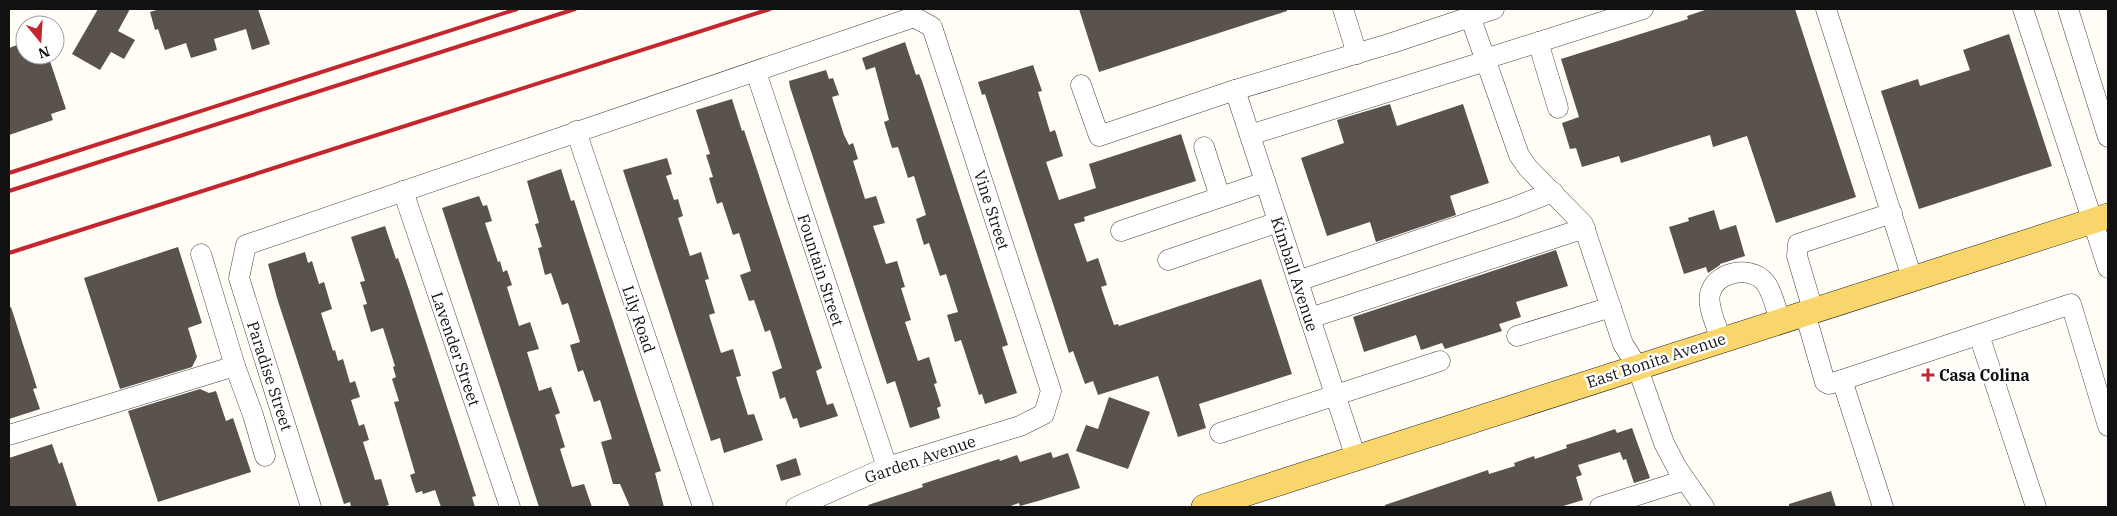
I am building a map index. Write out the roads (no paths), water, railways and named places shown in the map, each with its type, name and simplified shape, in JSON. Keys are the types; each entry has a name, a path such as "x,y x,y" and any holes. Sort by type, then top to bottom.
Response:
{"main road":[{"name":"East Bonita Avenue","path":"1204,507 2100,218"}],"street":[{"path":"1343,9 1357,54"},
{"path":"1081,85 1099,136 1235,90 1357,54 1494,9"},
{"path":"1250,135 1643,9"},
{"path":"1826,9 1912,278"},
{"path":"2023,9 2100,218 2108,268"},
{"path":"2068,9 2108,137"},
{"name":"Vine Street","path":"756,72 914,16 932,27 1051,390 1044,414"},
{"path":"1470,16 1519,155 1528,168 1575,214 1585,228 1623,344 1637,366 1664,443 1685,480 1704,507"},
{"path":"1538,42 1558,108"},
{"path":"403,191 576,131 756,72"},
{"name":"Fountain Street","path":"756,72 887,468"},
{"name":"Kimball Avenue","path":"1235,90 1356,458"},
{"name":"Lily Road","path":"576,131 703,507"},
{"path":"1204,147 1220,198"},
{"path":"1121,231 1265,182"},
{"name":"Paradise Street","path":"311,507 239,278 246,245 403,191"},
{"name":"Lavender Street","path":"403,191 510,507"},
{"path":"1298,281 1512,208 1553,192"},
{"path":"1892,213 1798,244 1797,256 1820,368 1825,382 1829,384 1842,380 2071,304 2103,389 2108,426"},
{"path":"1168,260 1278,222"},
{"path":"1310,318 1585,228"},
{"path":"201,254 265,456"},
{"path":"1721,339 1710,296 1714,286 1722,279 1735,273 1744,272 1755,275 1764,282 1780,320"},
{"path":"1517,336 1611,307"},
{"path":"1980,335 2036,507"},
{"path":"1220,433 1440,361"},
{"path":"9,435 235,366"},
{"path":"1842,380 1883,507"},
{"name":"Garden Avenue","path":"802,507 887,468 1020,426 1044,414"},
{"path":"1600,507 1685,480"}],"railway":[{"path":"9,173 517,9"},
{"path":"9,191 575,9"},
{"path":"9,253 770,9"}],"place":[{"name":"Casa Colina","path":"1928,375"}]}
